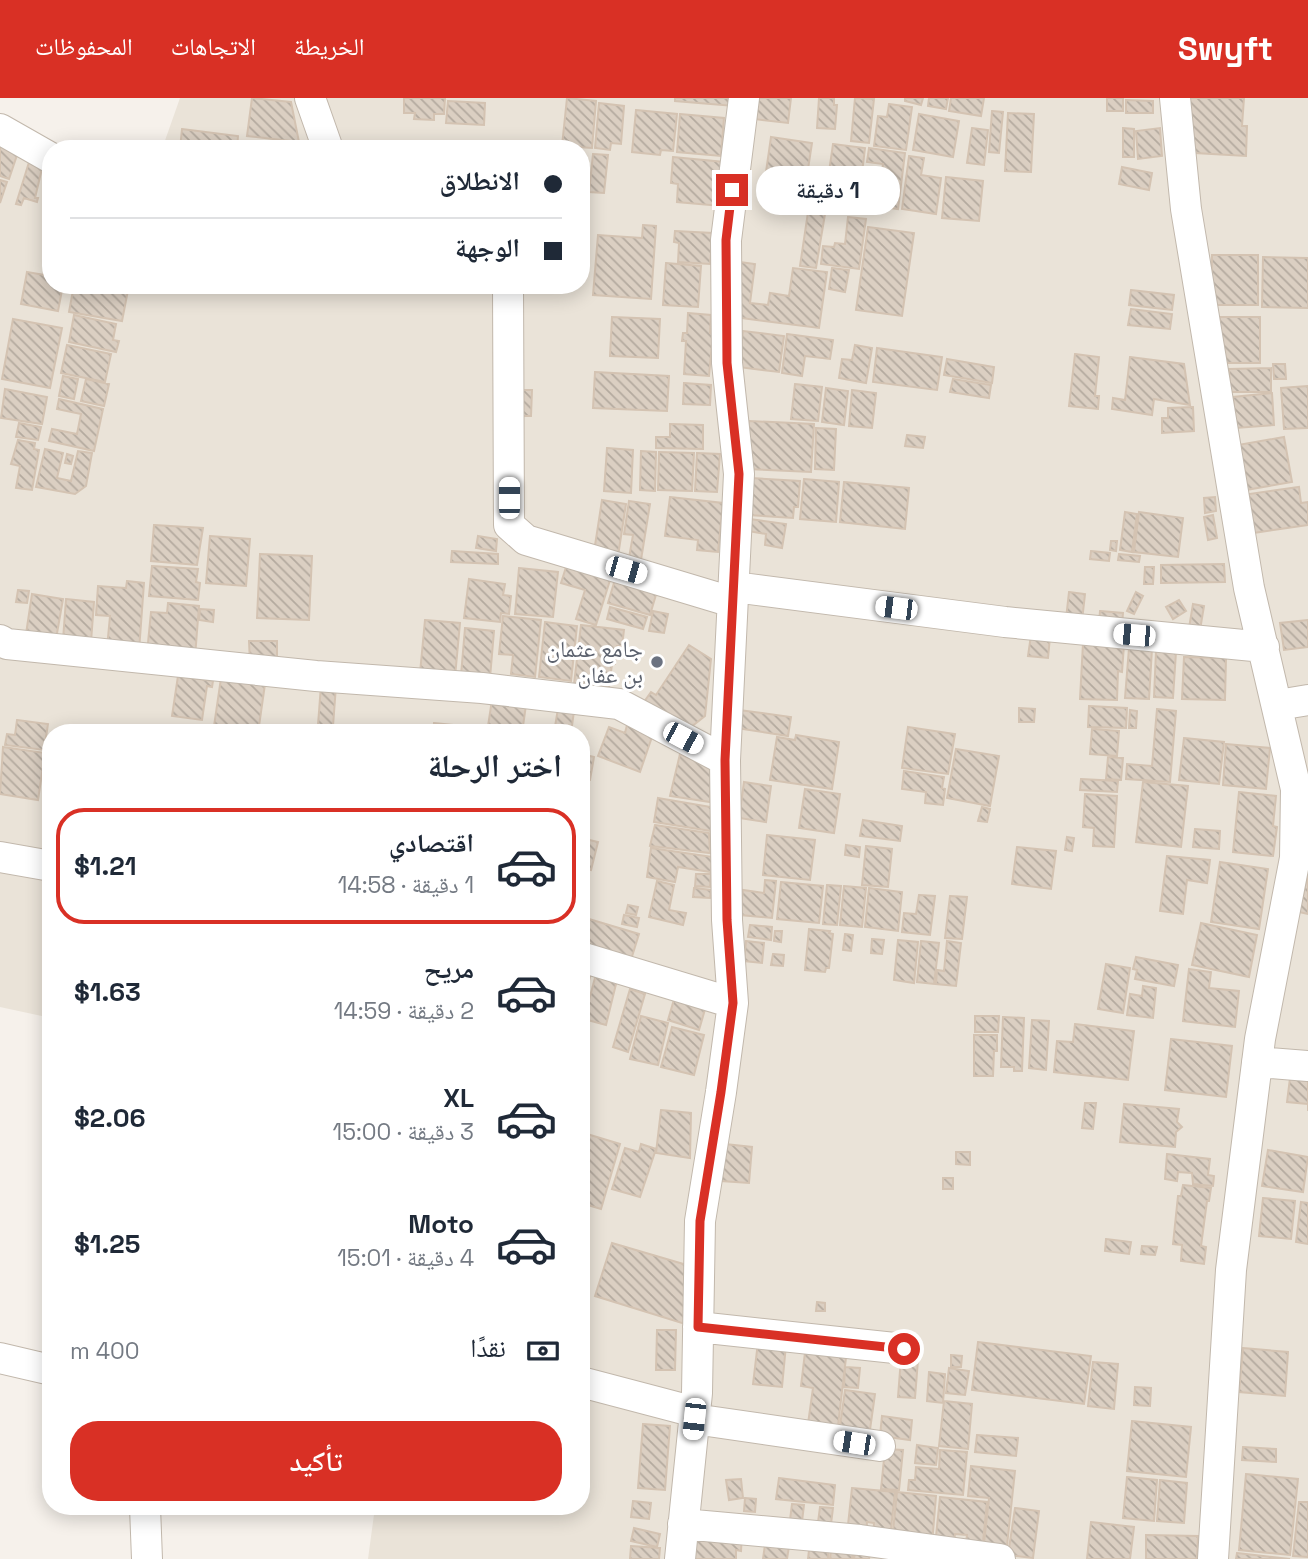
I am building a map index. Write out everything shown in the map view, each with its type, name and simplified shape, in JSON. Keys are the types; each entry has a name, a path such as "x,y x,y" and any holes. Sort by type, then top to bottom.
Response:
{"street":[{"path":"310,98 325,140"},
{"path":"680,1559 694,1415 700,1221 733,1003 727,920 725,760 739,474 727,363 726,240 744,98"},
{"path":"1175,98 1186,209 1249,588 1296,789 1296,858 1257,1062 1231,1270 1213,1559"},
{"path":"0,129 42,153"},
{"path":"508,294 509,525 526,540 733,594 1264,647"},
{"path":"0,640 7,644 316,677 482,688 619,704 725,760"},
{"path":"1278,705 1308,700"},
{"path":"0,857 42,864"},
{"path":"590,960 733,1003"},
{"path":"1257,1062 1308,1066"},
{"path":"698,1327 904,1349"},
{"path":"0,1359 42,1368"},
{"path":"590,1385 694,1415 880,1447"},
{"path":"145,1515 147,1559"},
{"path":"683,1524 860,1540 1000,1559"}],"shaded area":[{"path":"180,98 1308,98 1308,1559 368,1559 374,1515 590,1515 590,724 42,724 42,1016 0,1007 0,125 23,139 42,144 42,294 590,294 590,140 165,140"}],"building":[{"path":"252,98 291,102 299,140 247,136"},
{"path":"404,98 445,98 444,114 434,114 434,120 414,119 415,113 404,113"},
{"path":"567,98 596,101 592,148 590,140 563,140"},
{"path":"675,98 735,98 734,106 675,101"},
{"path":"757,98 791,98 788,123 754,119"},
{"path":"819,98 834,98 834,105 837,105 835,129 817,128"},
{"path":"855,98 874,99 869,143 851,141"},
{"path":"905,98 923,98 921,105 905,101"},
{"path":"929,98 948,98 946,109 928,106"},
{"path":"951,98 984,98 981,116 949,111"},
{"path":"1107,98 1123,98 1123,111 1107,111"},
{"path":"1188,98 1244,98 1242,126 1247,126 1246,156 1195,153"},
{"path":"1126,100 1153,101 1153,113 1126,113"},
{"path":"448,101 485,103 484,125 446,123"},
{"path":"599,103 624,106 621,144 611,143 610,150 595,148"},
{"path":"889,104 912,107 906,150 874,146 878,116 887,117"},
{"path":"636,110 677,114 673,151 661,150 660,155 632,152"},
{"path":"992,111 1003,112 999,153 989,152"},
{"path":"1008,113 1034,114 1031,172 1005,171"},
{"path":"680,114 724,118 721,156 677,152"},
{"path":"919,114 959,121 953,157 913,150"},
{"path":"972,128 988,130 984,165 967,163"},
{"path":"1123,128 1134,129 1134,157 1123,157"},
{"path":"1160,128 1162,156 1138,159 1136,131"},
{"path":"182,129 238,136 238,140 181,140"},
{"path":"771,137 812,143 808,169 813,170 810,193 764,186"},
{"path":"0,142 19,149 9,179 0,176"},
{"path":"833,144 865,148 859,198 826,193"},
{"path":"869,148 905,153 898,209 861,204 863,189 879,192 883,164 867,162"},
{"path":"593,154 608,155 604,193 590,192"},
{"path":"909,156 924,158 921,175 941,178 936,214 902,209"},
{"path":"673,157 724,162 721,206 677,202 678,184 671,183"},
{"path":"30,159 42,164 35,198 38,198 37,202 24,198 21,205 16,204"},
{"path":"1122,167 1152,173 1149,190 1119,184"},
{"path":"946,177 983,181 979,221 942,218"},
{"path":"0,180 7,182 0,203"},
{"path":"808,212 825,214 816,268 800,266"},
{"path":"848,217 866,219 859,269 821,264 823,246 845,244"},
{"path":"643,225 656,226 651,299 593,295 598,235 642,238"},
{"path":"868,227 914,233 902,316 856,310"},
{"path":"675,231 713,233 710,264 678,262 679,243 674,242"},
{"path":"1212,255 1258,255 1258,305 1211,305"},
{"path":"1263,257 1308,258 1308,308 1262,307"},
{"path":"740,262 755,264 750,303 768,305 770,293 789,296 793,268 827,272 819,328 733,317"},
{"path":"666,263 701,266 698,307 663,305"},
{"path":"832,268 849,270 845,292 829,289"},
{"path":"27,272 42,274 42,294 61,294 58,311 21,304"},
{"path":"1131,290 1174,295 1172,310 1129,305"},
{"path":"72,294 127,294 122,321 69,312"},
{"path":"1131,309 1172,314 1170,329 1128,325"},
{"path":"688,313 711,315 710,333 713,333 709,376 684,374 686,341 682,341 683,333 687,333"},
{"path":"74,315 116,324 113,340 119,341 116,352 69,342"},
{"path":"612,317 660,319 658,358 610,356"},
{"path":"1220,317 1260,317 1260,363 1220,363"},
{"path":"13,319 62,328 50,388 2,379"},
{"path":"743,331 784,336 779,372 738,367"},
{"path":"787,334 833,340 830,359 805,356 802,376 782,373"},
{"path":"67,345 111,354 105,382 61,373"},
{"path":"855,345 872,348 866,383 839,378 842,359 852,360"},
{"path":"877,348 942,357 937,390 873,382"},
{"path":"1075,354 1099,357 1095,396 1099,396 1098,409 1069,406"},
{"path":"1130,357 1184,364 1190,405 1154,399 1152,415 1112,409 1113,398 1125,400"},
{"path":"947,359 994,367 992,383 944,375"},
{"path":"1273,364 1285,364 1286,379 1274,379"},
{"path":"1271,368 1271,392 1230,392 1229,369"},
{"path":"595,372 669,376 667,411 593,408"},
{"path":"63,376 78,379 74,399 59,396"},
{"path":"86,379 109,384 104,406 81,401"},
{"path":"953,379 991,385 989,398 950,392"},
{"path":"684,383 711,385 710,405 683,404"},
{"path":"795,384 822,387 818,421 791,419"},
{"path":"1308,386 1308,428 1284,429 1281,388"},
{"path":"826,388 848,391 844,425 822,422"},
{"path":"5,389 47,397 42,424 1,418"},
{"path":"521,390 532,390 531,416 520,416"},
{"path":"852,390 876,393 872,428 849,426"},
{"path":"1272,393 1274,425 1236,428 1233,397"},
{"path":"59,399 103,409 94,451 49,441 52,429 77,434 81,414 57,409"},
{"path":"1193,407 1194,431 1162,433 1162,418 1168,418 1168,408"},
{"path":"749,421 814,424 811,472 746,469"},
{"path":"19,423 41,427 38,440 16,437"},
{"path":"670,424 703,425 703,449 656,448 656,437 670,437"},
{"path":"816,428 836,429 834,470 815,469"},
{"path":"907,435 925,437 923,448 905,446"},
{"path":"1284,437 1292,482 1246,490 1238,445"},
{"path":"18,440 35,443 34,449 39,450 32,490 16,488 20,466 11,464"},
{"path":"607,448 633,450 631,493 604,491"},
{"path":"45,449 63,453 57,478 71,481 78,451 92,453 86,486 75,494 36,487"},
{"path":"641,451 656,452 655,491 640,490"},
{"path":"659,452 694,453 692,491 658,490"},
{"path":"697,453 720,454 717,492 695,491"},
{"path":"67,454 73,456 71,464 65,463"},
{"path":"751,478 800,481 798,507 794,507 793,518 748,515"},
{"path":"804,479 839,482 836,522 800,519"},
{"path":"844,482 909,488 905,529 840,522"},
{"path":"1299,487 1301,503 1308,502 1308,525 1253,533 1249,494"},
{"path":"670,497 723,503 718,552 697,550 698,540 665,536"},
{"path":"1215,497 1216,511 1205,513 1204,498"},
{"path":"602,500 626,504 618,556 594,552"},
{"path":"629,501 650,504 641,560 629,558 633,535 624,534"},
{"path":"1125,512 1137,514 1132,552 1120,550"},
{"path":"1139,512 1183,518 1178,557 1134,552"},
{"path":"1213,515 1217,538 1208,540 1204,517"},
{"path":"750,519 786,524 782,548 765,545 766,534 748,531"},
{"path":"154,525 203,528 197,565 151,561"},
{"path":"210,536 250,539 246,586 206,583"},
{"path":"478,536 497,539 496,551 476,548"},
{"path":"1111,541 1117,541 1116,551 1110,550"},
{"path":"452,551 498,554 498,564 451,562"},
{"path":"1091,551 1110,553 1109,561 1090,559"},
{"path":"260,554 312,556 309,620 257,618"},
{"path":"1119,554 1140,556 1139,562 1118,560"},
{"path":"567,564 611,577 596,625 576,619 585,590 561,583"},
{"path":"1224,564 1225,582 1161,583 1161,565"},
{"path":"152,566 198,569 198,600 149,596"},
{"path":"1145,567 1154,567 1153,584 1144,584"},
{"path":"519,568 558,572 553,617 515,614"},
{"path":"616,576 658,588 650,615 608,603"},
{"path":"469,579 505,584 503,595 511,596 509,614 501,613 500,622 464,618"},
{"path":"127,581 144,583 139,651 107,648 110,616 96,615 98,586 126,588"},
{"path":"18,590 29,591 27,603 16,602"},
{"path":"1069,592 1085,594 1082,621 1066,619"},
{"path":"1136,592 1143,596 1134,614 1127,611"},
{"path":"32,594 63,599 56,639 26,634"},
{"path":"66,599 94,602 91,642 63,640"},
{"path":"1179,600 1186,611 1173,619 1166,607"},
{"path":"168,603 199,606 195,657 147,653 151,612 167,613"},
{"path":"1193,604 1204,606 1200,630 1189,628"},
{"path":"610,607 647,617 643,629 607,619"},
{"path":"200,609 214,610 213,622 199,620"},
{"path":"653,611 668,614 664,633 649,631"},
{"path":"1100,611 1123,613 1122,625 1099,623"},
{"path":"503,616 541,620 535,677 511,674 513,655 499,654"},
{"path":"425,620 460,623 455,677 420,673"},
{"path":"1308,620 1308,647 1284,650 1280,623"},
{"path":"545,622 577,626 571,681 539,677"},
{"path":"581,625 624,630 622,646 617,646 615,664 612,664 609,688 574,684"},
{"path":"465,628 494,631 490,678 461,675"},
{"path":"1031,635 1050,637 1048,658 1028,656"},
{"path":"249,641 277,641 277,663 250,663"},
{"path":"1083,643 1124,645 1122,672 1118,671 1117,700 1080,699"},
{"path":"689,645 711,659 705,716 691,727 644,702 651,692 656,695"},
{"path":"1129,648 1152,649 1149,699 1125,698"},
{"path":"1156,651 1176,652 1173,698 1154,697"},
{"path":"1184,657 1226,658 1225,700 1182,699"},
{"path":"178,676 213,681 212,687 207,686 202,720 172,716"},
{"path":"221,678 265,684 259,724 214,724"},
{"path":"321,685 336,686 333,724 318,724"},
{"path":"493,693 527,698 523,724 488,724"},
{"path":"559,702 575,704 572,724 555,724"},
{"path":"1089,706 1127,708 1126,728 1088,727"},
{"path":"1019,708 1035,709 1034,722 1019,722"},
{"path":"1157,709 1176,711 1170,782 1126,779 1127,764 1152,766"},
{"path":"739,710 791,717 788,736 736,728"},
{"path":"1130,710 1137,711 1136,728 1129,728"},
{"path":"629,717 653,734 640,772 598,756 609,727 625,733"},
{"path":"17,720 48,724 42,724 42,750 5,745 7,734 15,735"},
{"path":"908,727 955,734 948,774 902,768"},
{"path":"1092,729 1119,731 1117,756 1090,754"},
{"path":"796,735 839,742 832,789 770,780 777,737 795,740"},
{"path":"1184,738 1224,742 1219,784 1179,780"},
{"path":"1226,744 1270,748 1266,789 1223,785"},
{"path":"3,747 42,753 38,800 0,794"},
{"path":"956,749 999,756 990,806 947,798"},
{"path":"680,754 711,767 710,802 670,796"},
{"path":"590,756 594,757 590,780"},
{"path":"1108,757 1123,758 1121,780 1106,779"},
{"path":"904,771 944,777 943,805 925,803 926,792 902,789"},
{"path":"1081,779 1118,781 1117,792 1080,790"},
{"path":"744,782 771,786 766,822 739,818"},
{"path":"1143,782 1188,786 1181,847 1136,842"},
{"path":"805,789 840,794 834,833 799,828"},
{"path":"1239,792 1276,796 1273,826 1277,827 1273,856 1233,852"},
{"path":"1085,794 1117,796 1114,847 1093,846 1094,828 1083,827"},
{"path":"658,798 711,807 711,831 654,822"},
{"path":"982,807 990,809 987,822 978,821"},
{"path":"863,820 902,826 900,841 860,836"},
{"path":"655,825 709,833 710,853 650,846"},
{"path":"1195,829 1220,831 1219,849 1193,847"},
{"path":"767,835 815,840 810,880 763,875"},
{"path":"1067,837 1074,838 1072,851 1065,850"},
{"path":"590,840 598,842 590,870"},
{"path":"846,845 860,847 859,857 845,855"},
{"path":"866,846 892,849 888,887 862,885"},
{"path":"1017,847 1056,851 1051,889 1012,884"},
{"path":"651,848 713,857 711,872 678,867 675,882 647,877"},
{"path":"1167,856 1210,860 1207,883 1187,880 1183,914 1160,911"},
{"path":"1220,862 1268,869 1259,929 1211,922"},
{"path":"696,874 711,874 710,887 695,886"},
{"path":"1308,874 1308,914 1299,912"},
{"path":"765,880 776,881 772,918 740,915 743,890 764,893"},
{"path":"657,881 674,885 669,910 686,913 683,925 649,917"},
{"path":"781,882 823,886 819,923 777,919"},
{"path":"827,885 841,886 837,925 823,924"},
{"path":"844,886 866,888 862,927 840,925"},
{"path":"694,888 711,890 710,898 693,897"},
{"path":"869,888 902,892 898,931 865,927"},
{"path":"919,895 935,896 930,935 902,932 904,913 916,914"},
{"path":"950,896 967,897 962,939 945,938"},
{"path":"628,905 638,907 636,915 626,913"},
{"path":"624,915 639,918 637,927 622,924"},
{"path":"590,919 639,934 630,963 590,950"},
{"path":"1201,923 1257,935 1249,977 1192,965"},
{"path":"750,925 772,927 771,940 748,937"},
{"path":"809,929 830,931 829,933 833,934 829,968 826,968 825,972 805,970"},
{"path":"775,931 782,931 781,942 774,941"},
{"path":"845,934 853,935 851,951 843,950"},
{"path":"872,939 884,940 882,954 871,953"},
{"path":"898,940 918,942 914,983 894,980"},
{"path":"746,941 764,943 762,963 744,961"},
{"path":"921,941 939,943 934,984 917,982"},
{"path":"947,941 961,943 956,986 936,984 937,970 944,971"},
{"path":"773,954 784,955 783,966 771,965"},
{"path":"1136,957 1178,965 1174,986 1135,979 1137,970 1133,969"},
{"path":"1106,964 1130,968 1123,1013 1098,1009"},
{"path":"1189,969 1211,972 1209,988 1239,991 1235,1027 1183,1021"},
{"path":"596,974 617,980 606,1025 590,1021 590,996"},
{"path":"1143,986 1156,988 1153,1018 1127,1015 1130,994 1142,996"},
{"path":"630,989 645,994 628,1052 613,1047"},
{"path":"675,996 706,1006 699,1030 668,1020"},
{"path":"641,1016 668,1023 658,1065 630,1059"},
{"path":"975,1016 999,1016 998,1032 975,1032"},
{"path":"1003,1017 1024,1018 1022,1071 1014,1071 1014,1067 1001,1067"},
{"path":"1032,1020 1049,1021 1046,1070 1029,1068"},
{"path":"1075,1024 1134,1031 1128,1080 1054,1072 1057,1041 1073,1042"},
{"path":"672,1027 704,1035 694,1075 661,1067"},
{"path":"974,1035 997,1035 993,1076 974,1076"},
{"path":"1171,1039 1232,1046 1226,1097 1165,1090"},
{"path":"1290,1078 1308,1080 1308,1104 1287,1102"},
{"path":"1085,1103 1096,1103 1093,1129 1082,1128"},
{"path":"1124,1104 1179,1109 1177,1122 1182,1127 1176,1132 1175,1147 1120,1142"},
{"path":"661,1110 691,1113 690,1158 656,1153"},
{"path":"590,1135 620,1144 601,1209 590,1206"},
{"path":"641,1144 656,1149 640,1197 612,1189 625,1148 639,1152"},
{"path":"725,1144 752,1147 749,1183 721,1181"},
{"path":"1268,1150 1308,1157 1303,1192 1262,1186"},
{"path":"956,1152 970,1152 970,1165 956,1164"},
{"path":"1167,1154 1210,1159 1208,1175 1214,1176 1213,1186 1193,1184 1192,1173 1178,1172 1177,1181 1165,1179"},
{"path":"943,1178 953,1178 953,1189 943,1189"},
{"path":"1183,1185 1211,1188 1201,1246 1206,1247 1204,1264 1181,1261 1182,1245 1173,1244 1178,1196 1181,1196"},
{"path":"1263,1198 1295,1201 1291,1239 1259,1236"},
{"path":"1301,1202 1308,1203 1308,1244 1296,1242"},
{"path":"1106,1239 1131,1242 1129,1254 1105,1251"},
{"path":"612,1243 687,1265 685,1324 595,1296"},
{"path":"1142,1246 1157,1247 1155,1255 1141,1254"},
{"path":"817,1302 825,1303 825,1311 816,1311"},
{"path":"657,1330 676,1330 675,1370 656,1370"},
{"path":"758,1342 786,1345 782,1387 753,1384"},
{"path":"978,1342 1091,1356 1084,1404 972,1390"},
{"path":"806,1344 847,1349 837,1434 807,1431 813,1388 801,1386"},
{"path":"1243,1348 1288,1352 1285,1396 1239,1392"},
{"path":"951,1355 962,1356 961,1367 951,1367"},
{"path":"901,1358 918,1360 915,1398 898,1397"},
{"path":"1093,1362 1118,1364 1114,1409 1088,1406"},
{"path":"845,1367 860,1368 858,1388 844,1387"},
{"path":"949,1368 969,1371 965,1395 946,1393"},
{"path":"929,1372 945,1374 943,1403 927,1401"},
{"path":"1135,1387 1151,1388 1150,1406 1134,1405"},
{"path":"845,1390 875,1394 869,1437 839,1433"},
{"path":"944,1401 972,1404 968,1449 939,1446"},
{"path":"882,1416 912,1420 910,1440 880,1436"},
{"path":"1132,1421 1191,1427 1186,1477 1127,1471"},
{"path":"643,1424 670,1426 665,1490 638,1488"},
{"path":"977,1435 1018,1438 1016,1456 975,1452"},
{"path":"917,1445 938,1448 936,1465 915,1463"},
{"path":"1243,1447 1276,1449 1276,1462 1242,1460"},
{"path":"885,1449 903,1450 899,1490 881,1489"},
{"path":"940,1450 967,1452 963,1495 908,1490 909,1480 915,1480 916,1467 939,1469"},
{"path":"971,1466 1015,1471 1006,1555 983,1552 989,1498 968,1496"},
{"path":"1246,1474 1298,1479 1290,1555 1239,1550"},
{"path":"1127,1477 1157,1480 1154,1521 1123,1518"},
{"path":"779,1478 835,1485 833,1505 776,1499"},
{"path":"741,1479 743,1498 729,1500 726,1480"},
{"path":"1160,1480 1187,1483 1184,1523 1157,1521"},
{"path":"852,1488 895,1492 890,1538 873,1537 874,1523 867,1522 866,1536 847,1534"},
{"path":"897,1492 936,1496 932,1544 892,1541"},
{"path":"940,1497 987,1502 982,1552 965,1550 967,1535 955,1534 953,1548 935,1546"},
{"path":"745,1498 756,1499 755,1512 744,1511"},
{"path":"633,1501 651,1503 649,1519 631,1517"},
{"path":"1299,1502 1308,1502 1308,1557 1293,1556"},
{"path":"792,1504 804,1505 801,1530 789,1528"},
{"path":"820,1507 833,1508 830,1532 817,1530"},
{"path":"1015,1508 1039,1511 1033,1558 1008,1555"},
{"path":"1091,1522 1134,1527 1130,1559 1087,1559"},
{"path":"634,1528 660,1534 657,1547 631,1541"},
{"path":"697,1531 742,1534 741,1551 736,1550 736,1559 694,1559"},
{"path":"1146,1535 1198,1536 1197,1559 1146,1559"},
{"path":"766,1537 790,1540 787,1559 763,1559"},
{"path":"810,1541 829,1543 828,1559 808,1559"},
{"path":"832,1542 854,1545 852,1559 830,1559"},
{"path":"856,1545 871,1547 869,1559 854,1559"},
{"path":"631,1546 660,1548 659,1559 630,1559"},
{"path":"1237,1553 1290,1559 1236,1559"}],"place":[{"name":"جامع عثمان بن عفان","path":"657,662"}],"route":[{"path":"732,190 726,240 727,363 739,474 725,760 727,920 733,1003 700,1221 698,1327 904,1349"}]}
